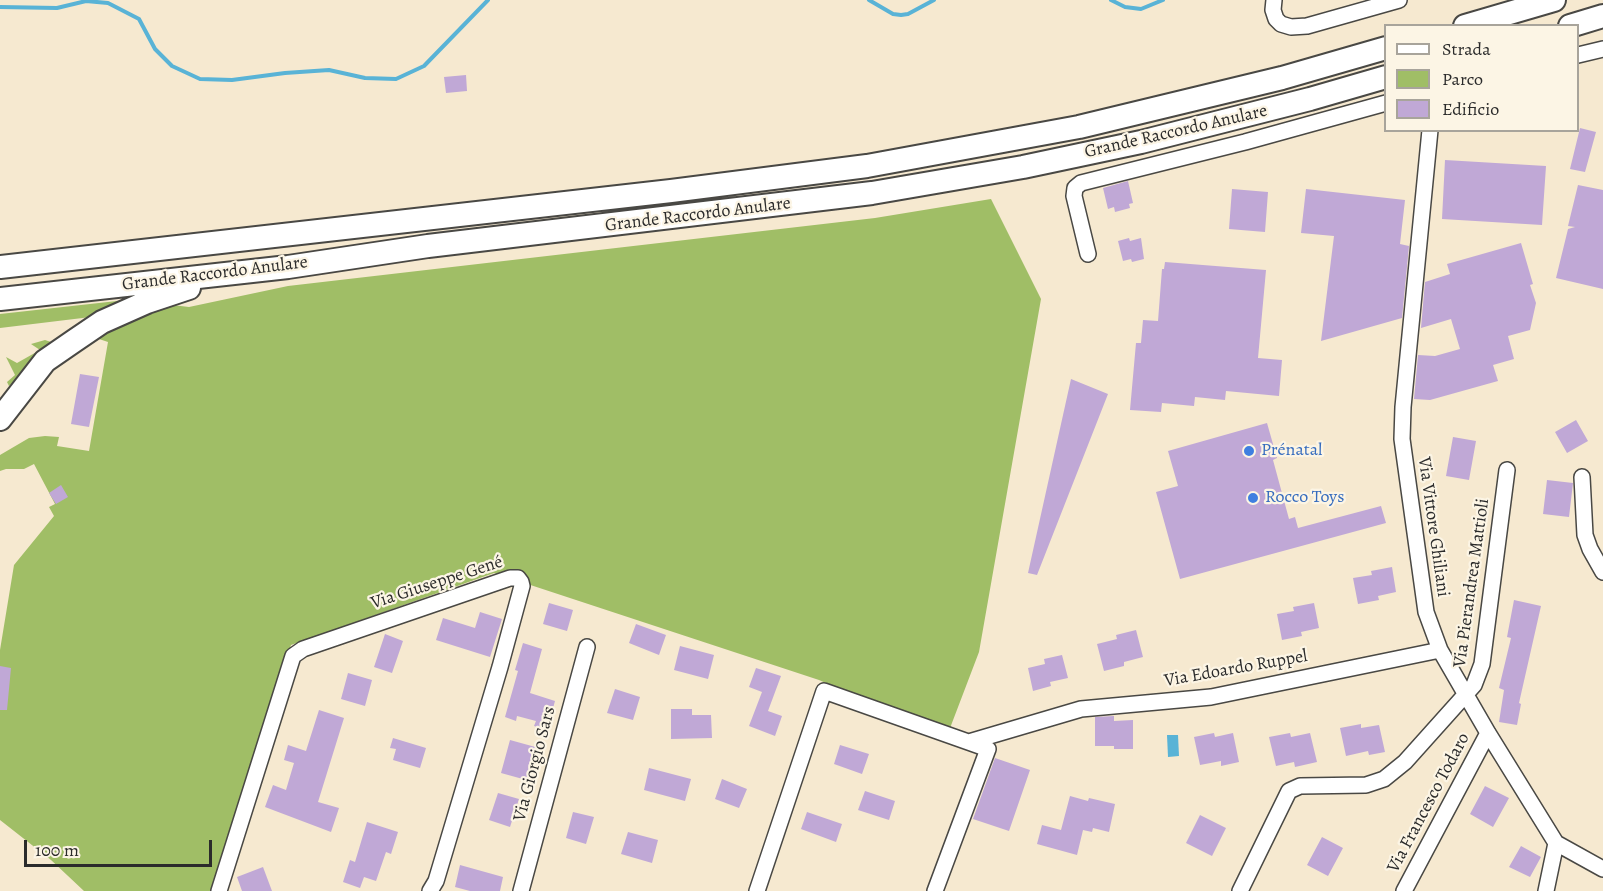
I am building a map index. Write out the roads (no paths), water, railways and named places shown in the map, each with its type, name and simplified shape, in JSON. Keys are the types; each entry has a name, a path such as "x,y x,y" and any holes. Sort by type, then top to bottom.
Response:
{"highway":[{"path":"1472,24 1554,0"},
{"path":"1577,24 1603,16"},
{"name":"Grande Raccordo Anulare","path":"0,267 695,188 867,166 1079,127 1271,81 1384,49"},
{"name":"Grande Raccordo Anulare","path":"0,299 288,267 428,246 793,204 956,180 1141,142 1384,78"},
{"path":"0,419 45,362 102,322 147,302 189,288 288,267"}],"street":[{"path":"1274,0 1273,10 1276,20 1291,27 1307,26 1399,0"},
{"path":"1579,55 1603,49"},
{"path":"1088,254 1074,196 1075,188 1081,183 1384,105"},
{"name":"Via Vittore Ghiliani","path":"1430,132 1403,407 1403,447 1422,593 1430,625 1440,650 1556,843"},
{"name":"Via Pierandrea Mattioli","path":"1240,891 1289,791 1300,786 1366,785 1384,779 1405,762 1477,681 1482,664 1507,470"},
{"path":"1582,477 1586,535 1590,549 1603,573"},
{"name":"Via Giuseppe Gené","path":"219,891 293,656 303,649 510,578 518,578 522,586 500,667 436,881 430,891"},
{"name":"Via Giorgio Sars","path":"521,891 587,647"},
{"name":"Via Edoardo Ruppel","path":"969,742 1082,709 1211,697 1440,650"},
{"path":"757,891 824,691 988,749 935,891"},
{"name":"Via Francesco Todaro","path":"1404,891 1488,733"},
{"path":"1546,891 1556,843 1603,868"}],"water":[{"path":"1167,735 1178,735 1179,756 1168,757"}],"waterway":[{"path":"0,7 57,8 86,1 108,3 139,19 155,49 172,66 200,79 232,80 329,70 365,78 396,79 424,66 488,0"},
{"path":"869,0 893,14 901,15 908,14 934,0"},
{"path":"1111,0 1125,7 1141,9 1163,0"}],"place":[{"name":"Prénatal","path":"1249,451"},
{"name":"Rocco Toys","path":"1253,498"}]}
